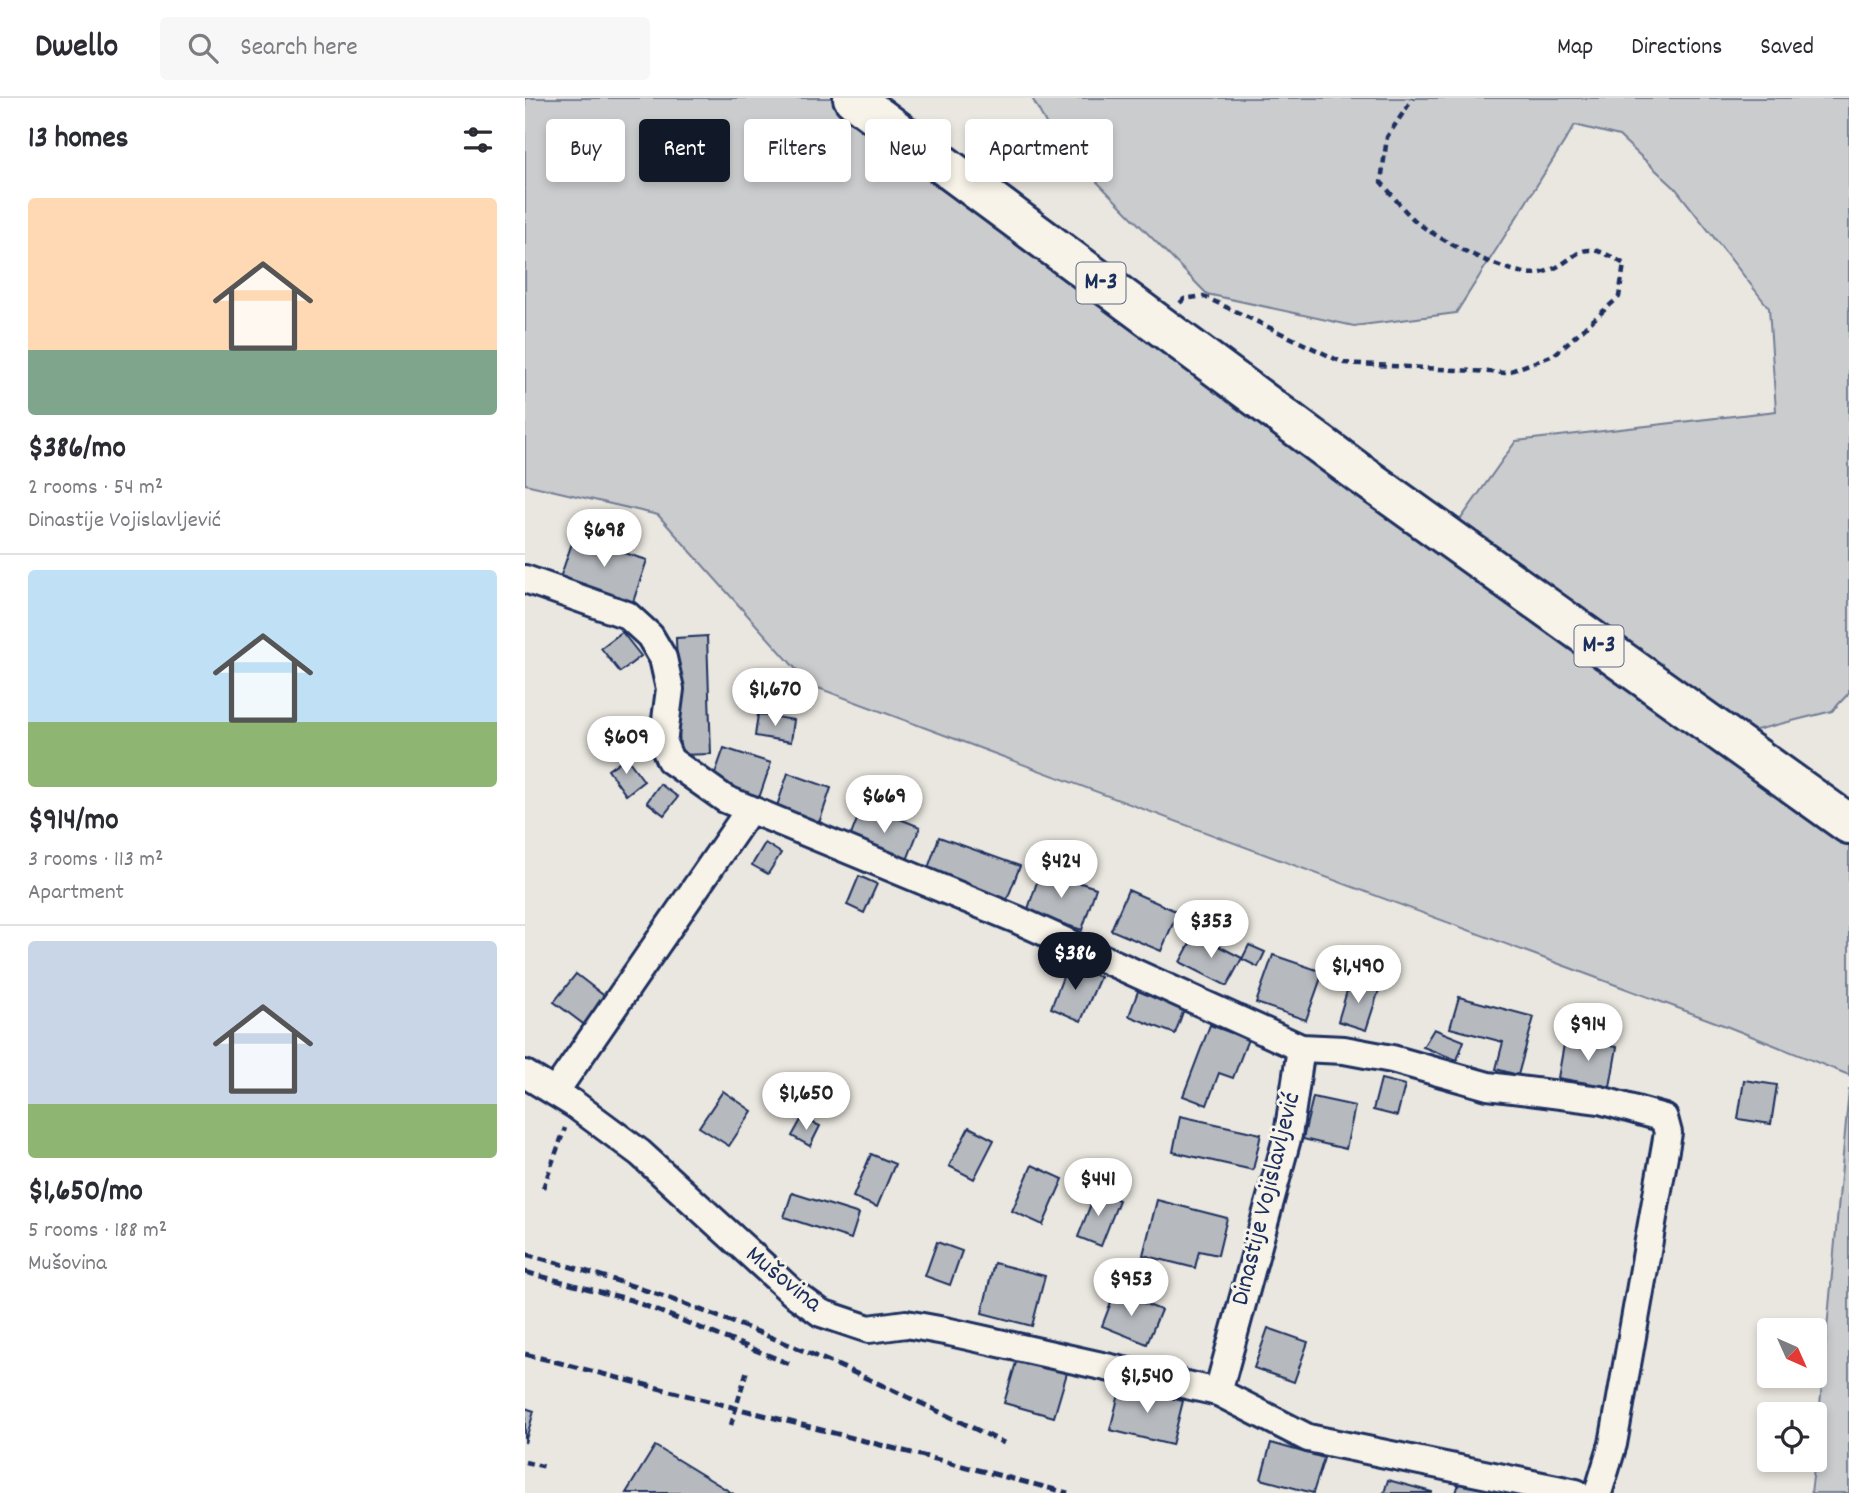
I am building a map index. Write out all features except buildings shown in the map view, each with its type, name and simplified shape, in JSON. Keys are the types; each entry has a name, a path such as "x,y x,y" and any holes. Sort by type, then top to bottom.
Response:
{"main road":[{"name":"M-3","path":"853,98 1158,326 1849,824"}],"street":[{"path":"525,579 627,615 650,636 663,658 670,689 663,743 670,760 725,799 1018,920 1301,1048 1344,1051 1392,1059 1487,1086 1600,1100 1664,1118 1668,1133 1616,1431 1598,1493"},
{"path":"565,1098 750,809"},
{"name":"Dinastije Vojislavljević","path":"1218,1392 1288,1135 1301,1048"},
{"name":"Mušovina","path":"525,1074 565,1098 640,1153 792,1292 821,1313 869,1329 907,1324 950,1332 1218,1392"},
{"path":"1218,1392 1308,1438 1576,1493"}],"path":[{"path":"1158,326 1184,299 1203,296 1344,363 1505,373 1554,355 1619,296 1624,264 1604,251 1582,251 1540,274 1496,267 1417,223 1381,182 1387,137 1413,98"},
{"path":"543,1188 565,1098"},
{"path":"731,1425 747,1370"},
{"path":"525,1462 546,1467"}],"shaded area":[{"path":"525,98 853,98 881,119 865,119 865,182 951,182 951,170 1448,537 1516,441 1776,411 1769,308 1676,189 1619,136 1575,125 1456,313 1354,326 1207,294 1097,182 1113,182 1113,119 1044,119 1032,98 1849,98 1849,693 1832,711 1728,737 1849,824 1849,1075 1726,1026 810,685 658,515 525,484"},
{"path":"1849,1089 1849,1493 1811,1493 1814,1472 1827,1472 1827,1402 1820,1402 1822,1388 1827,1388 1827,1329"}],"railway":[{"path":"525,1254 649,1291 769,1336 1004,1443"},
{"path":"525,1272 631,1300 792,1365"},
{"path":"525,1354 1068,1493"}]}
